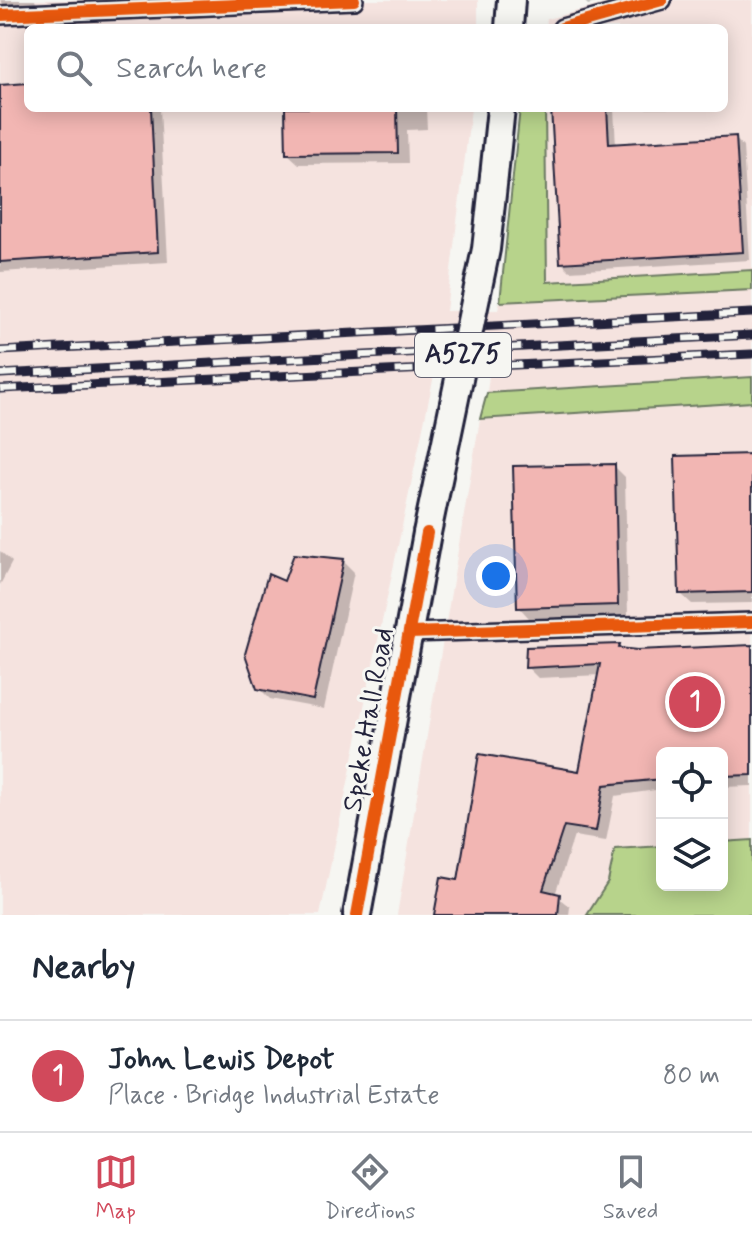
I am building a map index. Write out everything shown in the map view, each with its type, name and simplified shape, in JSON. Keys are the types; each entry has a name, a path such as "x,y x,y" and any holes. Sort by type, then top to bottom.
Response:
{"highway":[{"path":"509,24 511,0"},
{"name":"Speke Hall Road","path":"357,915 427,533 486,249 501,112"}],"street":[{"path":"0,15 354,0"},
{"path":"576,24 662,0"},
{"path":"409,633 752,622"}],"shaded area":[{"path":"0,0 478,0 478,24 24,24 24,112 471,112 446,311 498,310 500,302 752,290 752,377 487,393 491,358 437,361 320,915 0,915"},
{"path":"619,0 752,0 752,270 547,282 545,112 728,112 728,24 546,24 547,19"},
{"path":"752,402 752,915 397,915 480,419"}],"green space":[{"path":"520,112 545,112 547,282 752,270 752,290 500,302"},
{"path":"752,377 752,402 480,419 487,393"},
{"path":"752,840 752,915 587,915 608,882 615,849 656,846 656,891 728,891 728,842"}],"building":[{"path":"24,83 24,112 151,112 158,252 0,262 0,85"},
{"path":"285,112 397,112 398,153 286,154"},
{"path":"551,112 607,112 609,144 736,136 743,252 560,263"},
{"path":"752,454 752,592 679,594 675,456"},
{"path":"615,464 618,605 517,608 513,466"},
{"path":"294,554 344,559 313,700 257,689 245,654 268,574 284,581"},
{"path":"620,644 619,648 637,650 752,645 752,775 728,776 728,747 656,747 656,780 604,785 596,831 564,826 543,890 560,894 558,915 434,915 441,877 458,880 479,754 579,771 600,664 525,668 526,647"}],"railway":[{"path":"0,351 752,313"},
{"path":"0,374 752,335"},
{"path":"0,389 752,354"}],"cycle path":[{"path":"0,15 354,0"},
{"path":"576,24 662,0"},
{"path":"357,915 427,533"},
{"path":"409,633 752,622"}],"place":[{"name":"John Lewis Depot","path":"695,702"}]}
